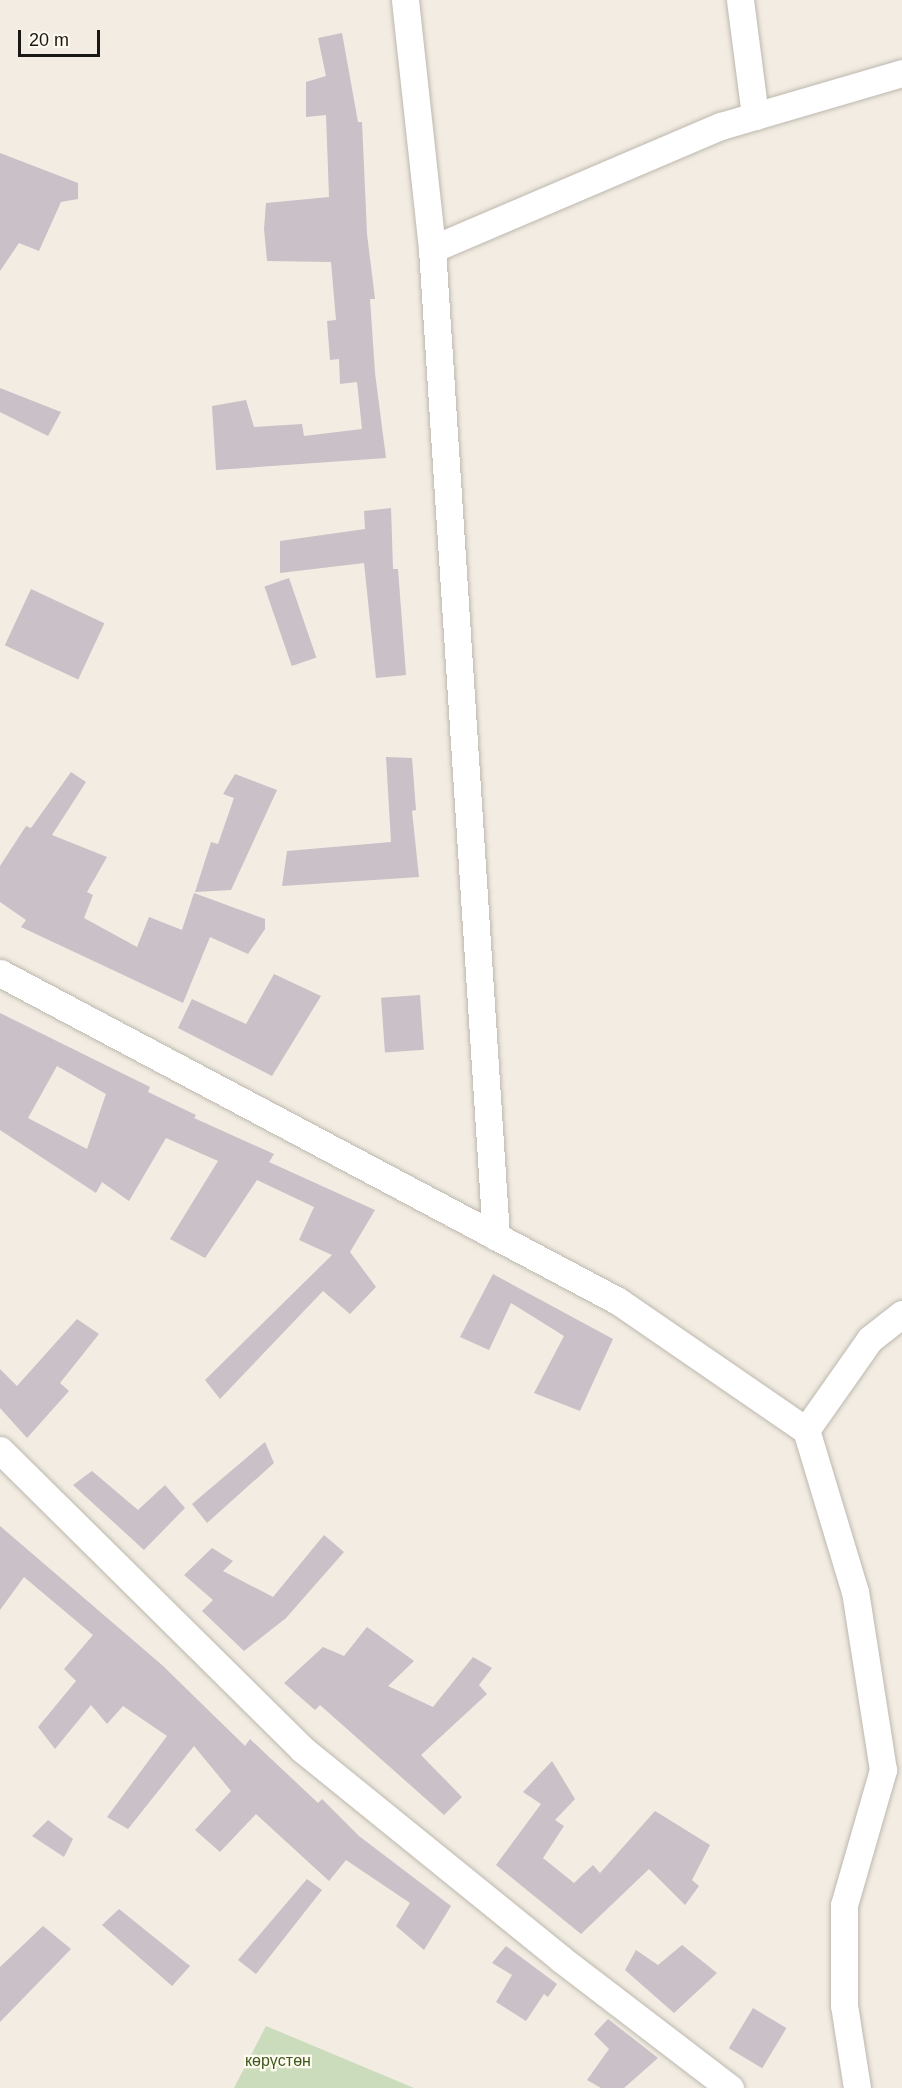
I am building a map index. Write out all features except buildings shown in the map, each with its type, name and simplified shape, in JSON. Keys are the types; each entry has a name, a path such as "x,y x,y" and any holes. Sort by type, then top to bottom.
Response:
{"street":[{"path":"405,0 432,249 496,1237"},
{"path":"740,0 755,116"},
{"path":"432,249 722,126 902,73"},
{"path":"0,973 618,1301 806,1430 855,1592 883,1770 844,1905 844,2005 857,2088"},
{"path":"806,1430 870,1339 902,1314"},
{"path":"0,1449 302,1749 561,1959 730,2088"}],"green space":[{"name":"көрүстөн","path":"266,2026 414,2088 234,2088"}]}
